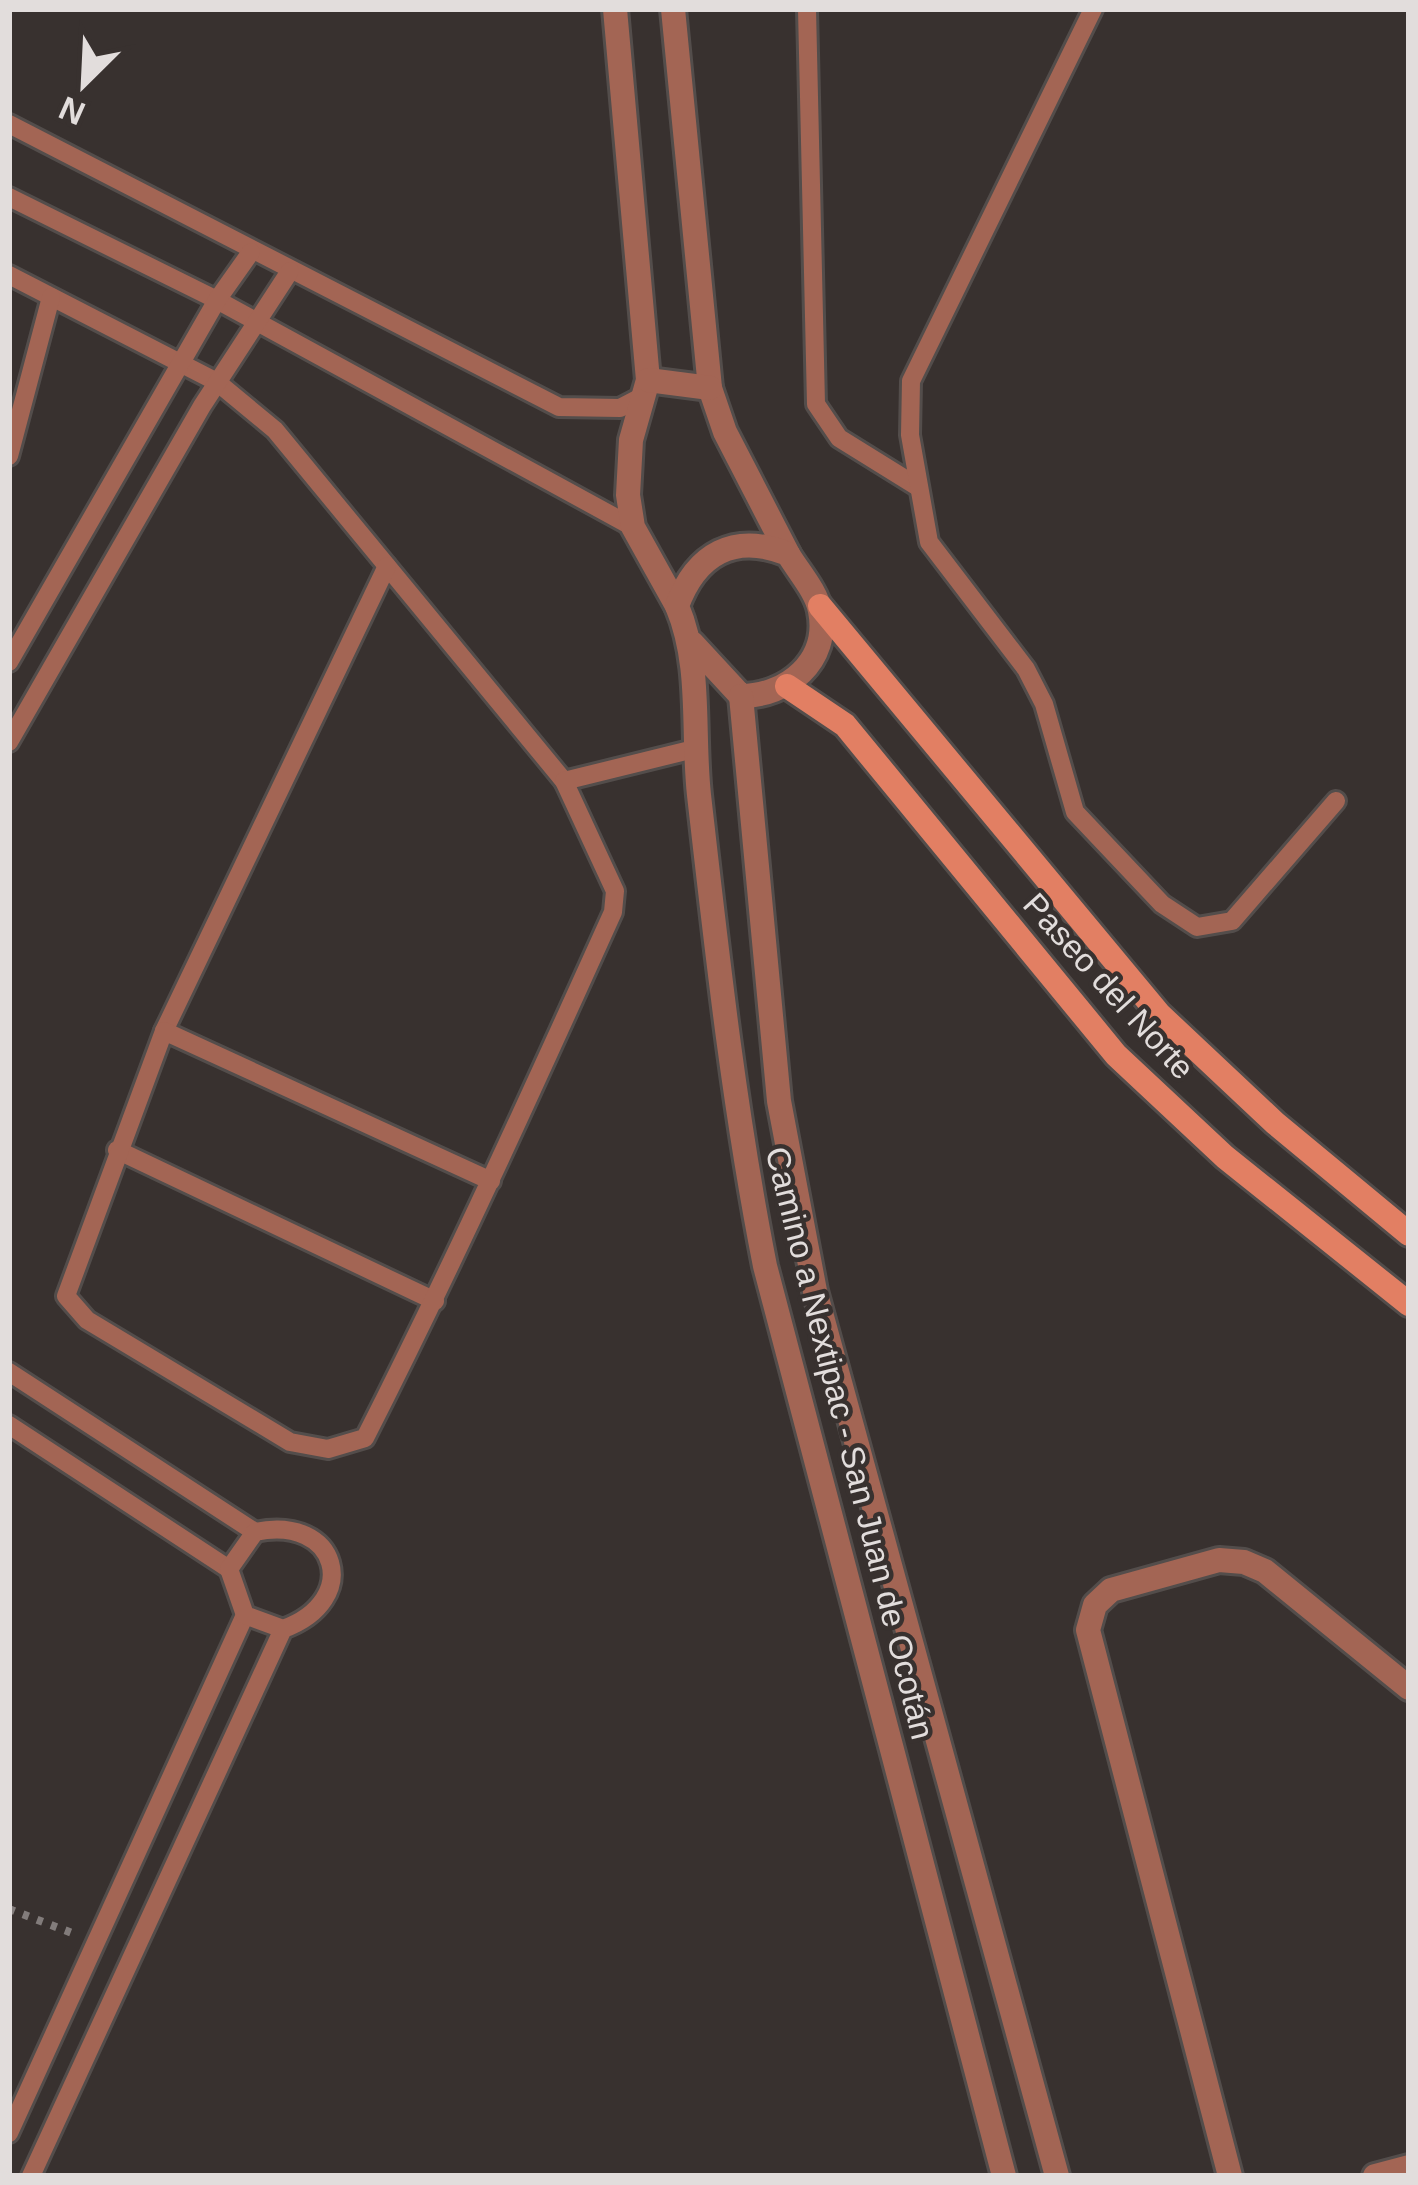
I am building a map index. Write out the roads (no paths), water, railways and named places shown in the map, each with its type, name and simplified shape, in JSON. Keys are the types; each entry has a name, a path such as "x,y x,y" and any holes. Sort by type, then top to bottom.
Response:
{"street":[{"name":"Camino a Nextipac - San Juan de Ocotán","path":"615,9 645,388 627,469 633,527 692,643 741,696 779,1101 815,1291 1057,2176"},
{"path":"673,9 710,388 725,432 820,606 819,640 812,658 787,686 767,695 741,696"},
{"path":"645,388 710,388"},
{"path":"676,606 687,578 710,555 748,544 788,554"},
{"name":"Paseo del Norte","path":"820,606 1159,1015 1275,1123 1409,1234"},
{"name":"Camino a Nextipac - San Juan de Ocotán","path":"692,643 694,749 735,1116 765,1266 1004,2176"},
{"name":"Paseo del Norte","path":"787,686 845,725 1116,1055 1225,1157 1409,1304"},
{"path":"735,1116 779,1101"},
{"path":"1231,2176 1088,1630 1095,1605 1111,1590 1219,1560 1244,1562 1265,1571 1409,1688"},
{"path":"1375,2176 1409,2167"}],"lane":[{"path":"807,9 816,404 839,438 917,488"},
{"path":"1094,9 911,381 910,435 929,542 1026,669 1044,704 1075,812 1162,904 1197,927 1232,921 1336,801"},
{"path":"9,124 559,407 620,408 645,388"},
{"path":"9,197 217,299 633,527"},
{"path":"9,662 217,299 251,251"},
{"path":"9,742 217,382 290,271"},
{"path":"9,275 217,382 275,430 387,566 564,782 615,891 613,912 435,1300 364,1438 328,1449 290,1442 87,1320 66,1296 116,1150 164,1031 387,566"},
{"path":"9,456 51,297"},
{"path":"564,782 694,749"},
{"path":"164,1031 491,1181"},
{"path":"116,1150 435,1300"},
{"path":"9,1372 254,1532"},
{"path":"9,1425 229,1570 245,1616 9,2133"},
{"path":"229,1570 254,1532 285,1525 314,1537 331,1563 330,1594 312,1618 283,1629 245,1616"},
{"path":"31,2176 283,1629"}]}
